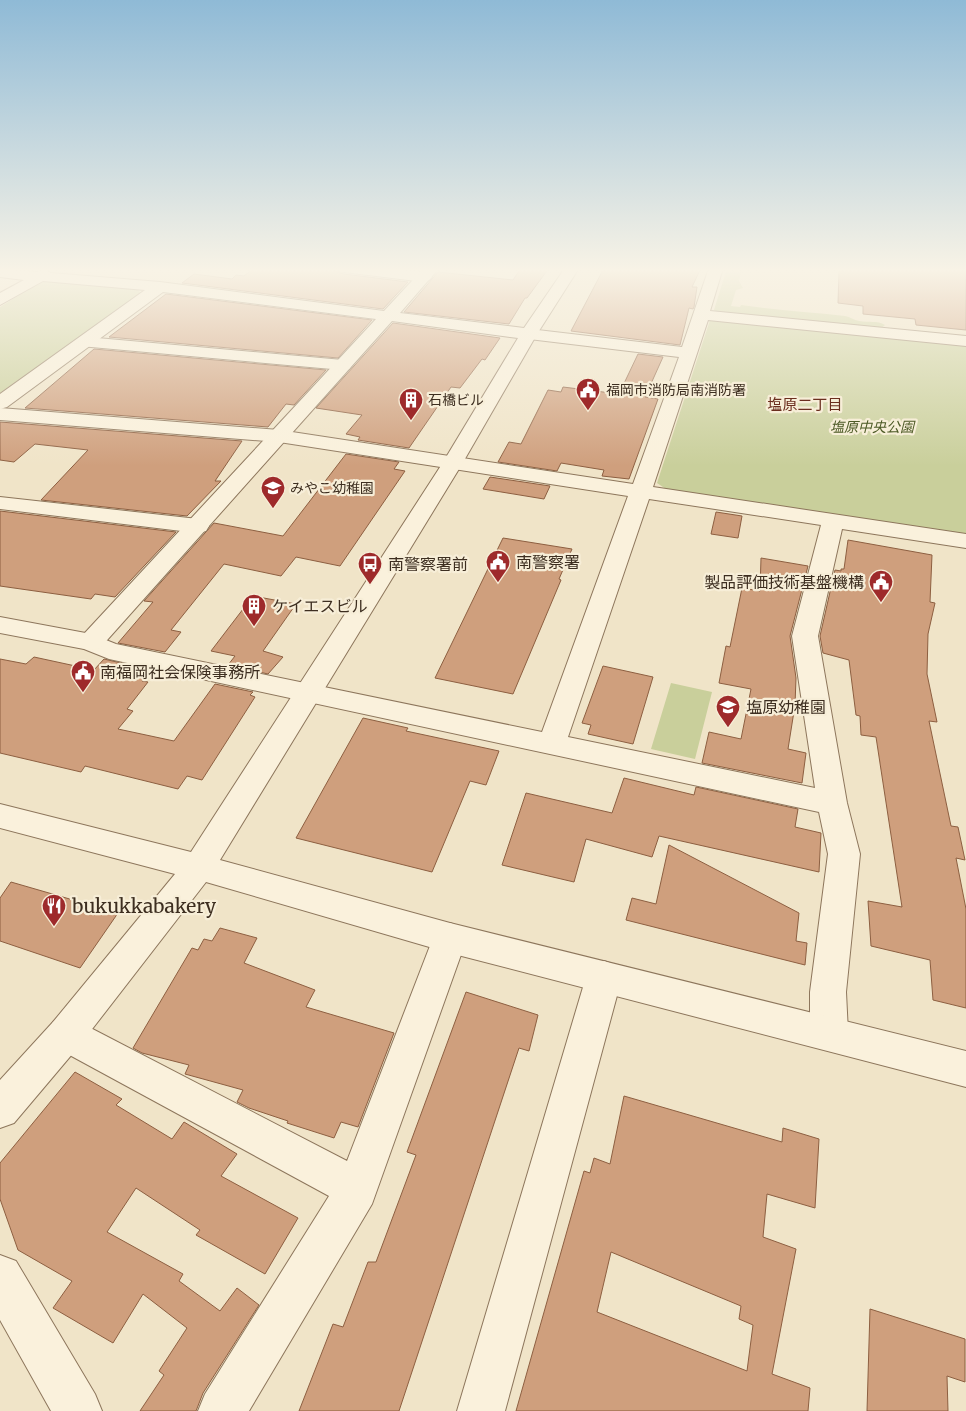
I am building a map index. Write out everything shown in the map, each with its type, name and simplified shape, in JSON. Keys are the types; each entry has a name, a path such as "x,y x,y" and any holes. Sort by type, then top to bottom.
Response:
{"street":[{"path":"0,402 97,334"},
{"path":"91,642 372,334"},
{"path":"0,1109 66,1034 199,867 452,464 529,334 689,353"},
{"path":"552,743 696,334"},
{"path":"886,334 966,342"},
{"path":"86,342 343,366"},
{"path":"0,414 279,436 452,464 966,541"},
{"path":"0,503 198,526"},
{"path":"829,1033 828,992 844,854 832,803 805,636 833,521"},
{"path":"0,625 91,642 109,651 832,803"},
{"path":"0,816 199,867 450,938 966,1069"},
{"path":"222,1411 357,1190 450,938"},
{"path":"481,1411 604,977"},
{"path":"66,1034 357,1190"},
{"path":"0,1277 78,1411"}],"green space":[{"path":"0,334 83,334 0,393"},
{"name":"塩原中央公園","path":"705,334 874,334 966,343 966,534 666,489 657,483"},
{"path":"671,683 712,692 695,759 651,749"}],"building":[{"path":"113,334 360,334 338,358 109,337"},
{"path":"383,334 470,334 500,338 485,360 482,359 460,388 451,387 409,448 358,440 360,437 346,434 362,415 316,408"},
{"path":"593,334 683,334 680,345"},
{"path":"94,349 326,370 294,405 286,404 268,427 25,408"},
{"path":"638,354 663,357 645,397 658,399 629,479 602,476 604,470 561,463 557,471 498,462 509,442 521,444 548,390 561,392 563,387 619,394"},
{"path":"0,422 242,441 215,481 221,481 187,516 41,500 88,450 35,444 14,462 0,460"},
{"path":"346,454 399,462 394,469 405,471 340,566 296,557 281,576 224,564 171,630 181,632 165,652 118,643 153,602 144,601 214,523 283,536"},
{"path":"490,477 550,486 544,499 483,489"},
{"path":"0,511 176,532 115,597 95,594 91,599 0,586"},
{"path":"716,512 742,516 738,538 711,534"},
{"path":"503,538 572,549 513,694 435,678"},
{"path":"848,540 932,555 930,602 935,603 928,634 927,674 937,722 929,721 951,826 958,827 965,860 956,858 966,909 966,1008 933,1000 930,960 871,946 868,901 902,907 876,737 861,735 860,716 856,715 849,660 823,653 820,636 835,570 841,571 841,569 844,569"},
{"path":"761,558 808,566 790,636 796,678 795,705 788,749 806,753 802,783 702,763 709,732 741,739 751,689 719,683 726,646 730,647 742,588 760,591"},
{"name":"ケイエスビル","path":"253,596 296,604 263,651 283,657 268,674 228,665 235,656 211,651"},
{"path":"34,657 94,670 104,659 151,670 142,681 148,682 127,709 133,711 118,729 174,741 215,684 253,692 250,695 255,697 202,780 187,776 178,789 85,766 81,772 0,753 0,659 26,664"},
{"path":"603,666 653,677 633,744 588,734 591,725 582,723"},
{"path":"363,718 408,728 406,731 499,751 486,785 470,781 432,872 296,838"},
{"path":"624,778 694,795 696,787 798,809 795,827 821,833 819,872 659,836 652,857 586,839 574,882 502,865 526,793 612,813"},
{"path":"669,845 799,913 796,941 807,943 805,965 626,920 632,898 656,904"},
{"name":"bukukkabakery","path":"11,882 118,913 80,968 0,941 0,898"},
{"path":"220,928 257,938 244,963 315,990 306,1007 394,1033 358,1127 341,1122 334,1138 287,1123 288,1121 237,1102 243,1090 185,1074 189,1065 142,1053 133,1048 192,948 198,950 204,939 212,941"},
{"path":"466,992 538,1015 529,1051 519,1048 399,1411 299,1411 333,1324 343,1327 368,1262 376,1262 416,1155 407,1152"},
{"path":"75,1072 122,1099 116,1105 172,1139 184,1122 237,1154 221,1176 298,1218 265,1274 196,1235 200,1230 136,1188 107,1232 183,1274 179,1281 220,1311 237,1288 259,1305 203,1393 196,1411 140,1411 164,1375 159,1371 187,1328 143,1294 113,1343 53,1308 72,1281 18,1250 0,1199 0,1163"},
{"path":"624,1096 782,1142 783,1128 819,1139 815,1208 767,1194 763,1237 796,1249 772,1374 810,1388 808,1411 516,1411 584,1171 590,1173 594,1158 610,1164","holes":["611,1252 741,1306 739,1319 753,1325 747,1371 597,1312"]},
{"path":"870,1309 965,1339 965,1382 947,1376 948,1411 867,1411"}],"place":[{"name":"福岡市消防局南消防署","path":"588,411"},
{"name":"石橋ビル","path":"411,421"},
{"name":"みやこ幼稚園","path":"273,509"},
{"name":"南警察署","path":"498,583"},
{"name":"南警察署前","path":"370,585"},
{"name":"製品評価技術基盤機構","path":"881,603"},
{"name":"ケイエスビル","path":"254,627"},
{"name":"南福岡社会保険事務所","path":"83,693"},
{"name":"塩原幼稚園","path":"728,728"},
{"name":"bukukkabakery","path":"54,927"}],"district":[{"name":"塩原二丁目","path":"805,404"}]}
